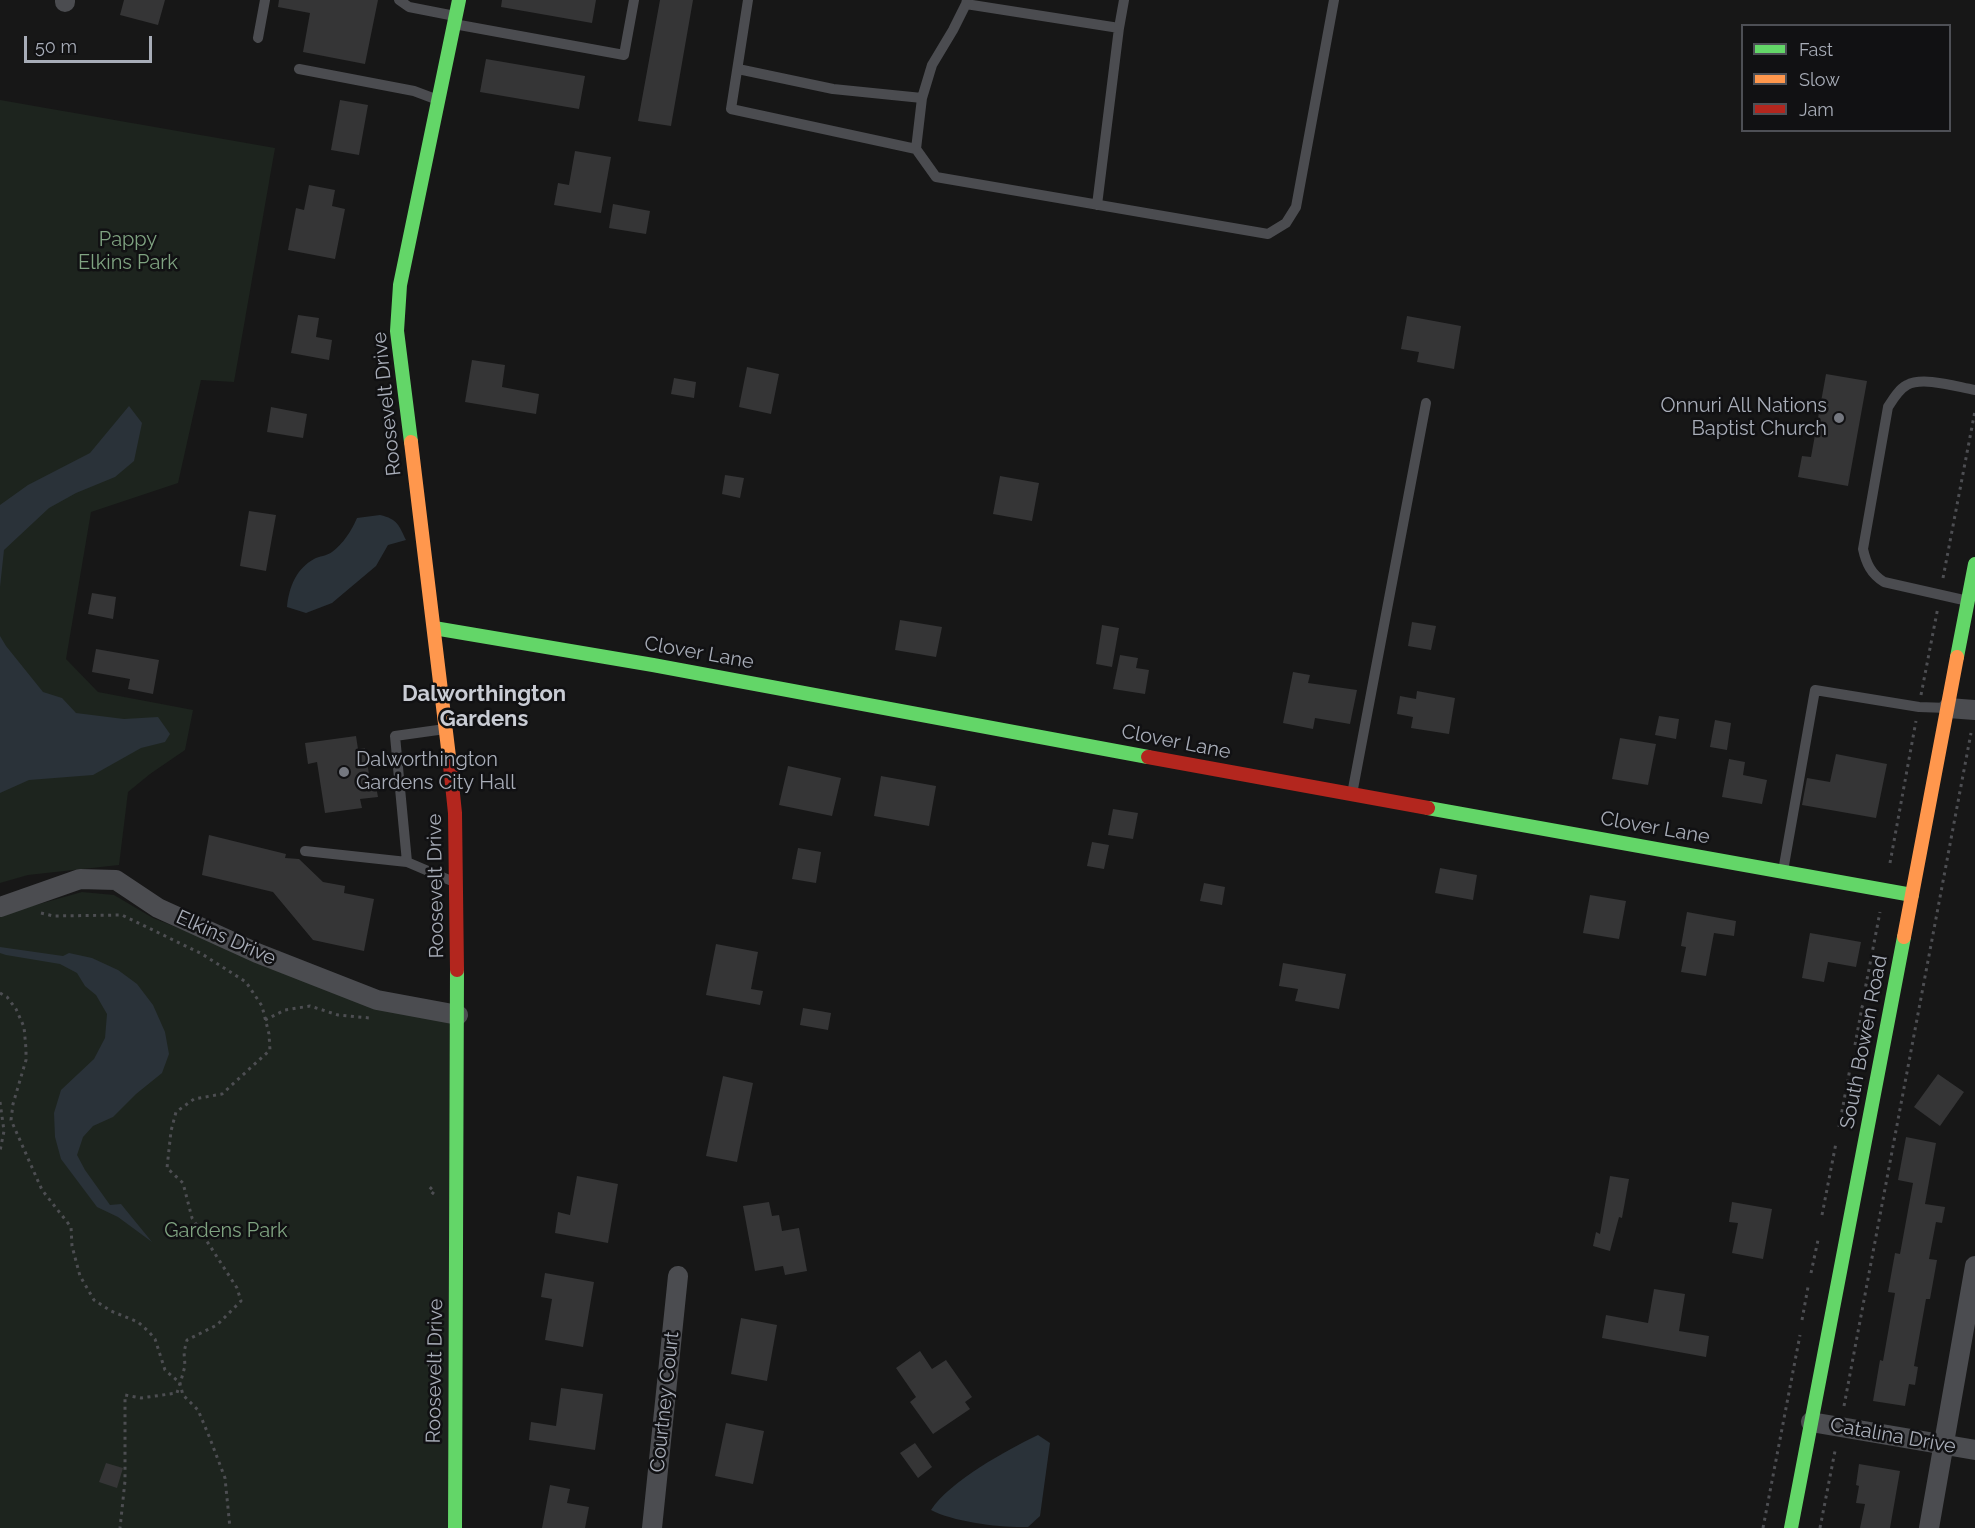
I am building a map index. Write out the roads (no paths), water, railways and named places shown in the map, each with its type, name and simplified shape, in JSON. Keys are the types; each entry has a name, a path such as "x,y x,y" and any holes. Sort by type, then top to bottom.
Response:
{"street":[{"name":"Roosevelt Drive","path":"455,1528 458,1015 455,813 397,332 400,285 459,0"},
{"name":"South Bowen Road","path":"1791,1528 1975,564"},
{"name":"Clover Lane","path":"434,627 1912,895"},
{"path":"1948,708 1975,710"},
{"name":"Elkins Drive","path":"4,905 80,879 116,880 158,908 268,957 377,1000 458,1015"},
{"path":"1929,1528 1975,1266"},
{"name":"Courtney Court","path":"652,1528 678,1276"},
{"name":"Catalina Drive","path":"1811,1422 1975,1450"}],"lane":[{"path":"258,38 265,0"},
{"path":"399,0 409,7 455,20 624,55 634,0"},
{"path":"748,0 731,109 916,149"},
{"path":"1097,205 1124,0"},
{"path":"1119,28 966,2 953,30 932,65 922,98 916,149 936,177 1268,234 1286,223 1296,207 1334,0"},
{"path":"299,69 414,91 439,100"},
{"path":"738,69 842,90 922,98"},
{"path":"1968,601 1884,582 1875,576 1865,560 1863,549 1888,407 1894,397 1906,385 1918,381 1975,390"},
{"path":"1352,795 1426,403"},
{"path":"1783,871 1815,690 1919,707 1948,708"},
{"path":"408,862 395,736 445,728"},
{"path":"305,851 408,862 456,883"}],"place":[{"name":"Onnuri All Nations Baptist Church","path":"1839,418"},
{"name":"Dalworthington Gardens City Hall","path":"344,772"}],"district":[{"name":"Dalworthington Gardens","path":"484,706"}],"park label":[{"name":"Pappy Elkins Park","path":"128,252"},
{"name":"Gardens Park","path":"226,1231"}]}
